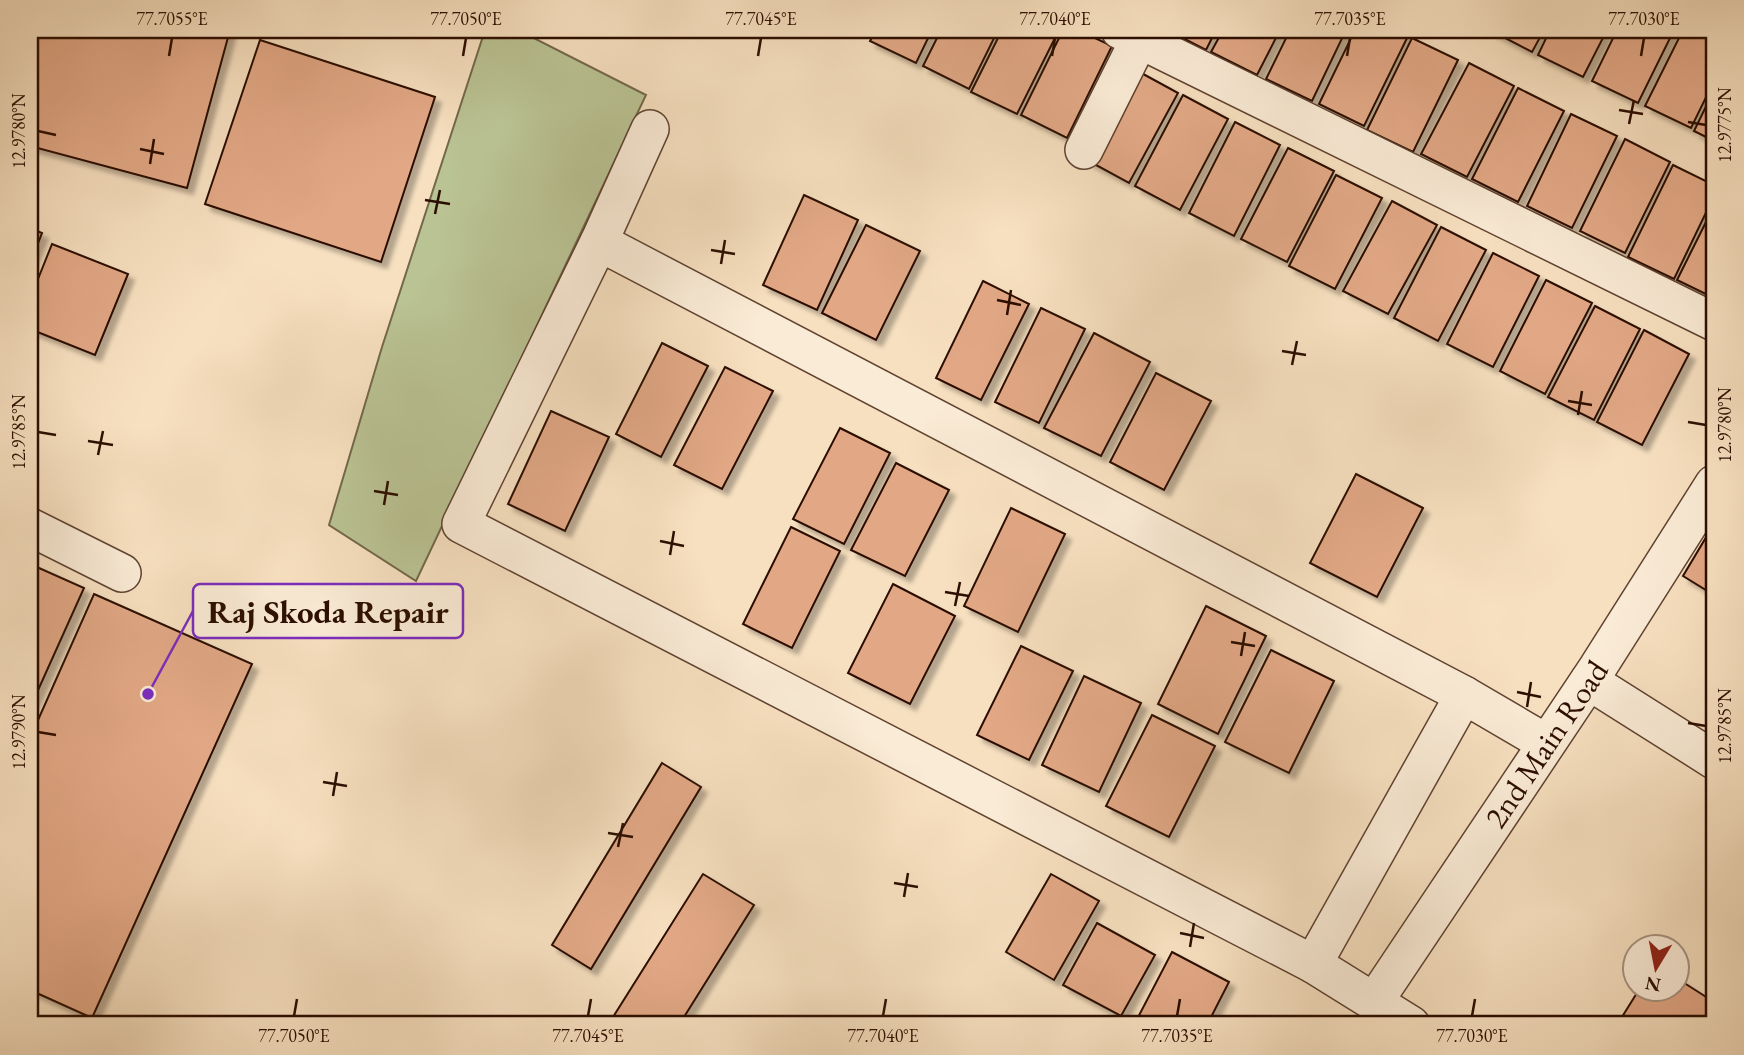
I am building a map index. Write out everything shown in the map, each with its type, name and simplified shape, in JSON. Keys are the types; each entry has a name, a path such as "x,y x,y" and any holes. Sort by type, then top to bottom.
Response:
{"street":[{"path":"1084,150 1135,33 1714,322"},
{"path":"650,129 599,242 461,524 1313,964 1411,1025"},
{"path":"599,242 1464,695 1546,743"},
{"name":"2nd Main Road","path":"1374,1002 1589,681 1714,484"},
{"path":"30,527 122,573"},
{"path":"1589,681 1714,760"},
{"path":"1313,964 1464,695"}],"green space":[{"path":"485,30 518,30 646,95 416,581 329,525 382,347"}],"building":[{"path":"30,30 230,30 187,188 30,146"},
{"path":"876,30 932,30 916,63 870,41"},
{"path":"941,30 998,30 969,89 923,66"},
{"path":"1002,30 1059,30 1017,114 971,92"},
{"path":"1063,30 1078,30 1112,46 1067,138 1021,115"},
{"path":"1167,30 1216,30 1206,50"},
{"path":"1223,30 1280,30 1257,75 1211,52"},
{"path":"1290,30 1346,30 1312,101 1266,79"},
{"path":"1355,30 1400,30 1409,34 1364,126 1319,104"},
{"path":"1490,30 1544,30 1532,52"},
{"path":"1550,30 1607,30 1583,77 1538,55"},
{"path":"1617,30 1674,30 1638,103 1592,81"},
{"path":"1683,30 1714,30 1714,81 1691,128 1645,106"},
{"path":"1412,38 1458,60 1413,152 1367,130"},
{"path":"260,40 435,97 381,262 205,204"},
{"path":"1469,63 1514,86 1467,177 1421,154"},
{"path":"1134,69 1178,93 1129,183 1085,159"},
{"path":"1518,88 1564,111 1518,202 1472,179"},
{"path":"1714,90 1714,141 1694,131"},
{"path":"1183,95 1228,119 1180,210 1135,186"},
{"path":"1571,114 1617,136 1572,228 1527,206"},
{"path":"1235,122 1280,145 1234,236 1189,213"},
{"path":"1625,139 1670,162 1625,253 1580,231"},
{"path":"1288,148 1334,171 1287,262 1241,239"},
{"path":"1673,165 1714,185 1714,196 1674,279 1628,257"},
{"path":"1336,175 1382,198 1335,289 1289,266"},
{"path":"804,195 858,220 817,310 763,285"},
{"path":"1392,201 1437,225 1388,314 1343,291"},
{"path":"1714,206 1714,298 1677,280"},
{"path":"866,225 920,251 876,340 822,313"},
{"path":"1441,227 1486,250 1438,341 1394,318"},
{"path":"30,228 42,233 30,264"},
{"path":"52,244 128,274 95,355 30,329 30,299"},
{"path":"1493,253 1539,276 1493,367 1447,344"},
{"path":"1546,280 1592,303 1545,394 1500,371"},
{"path":"983,281 1029,304 981,400 936,378"},
{"path":"1595,306 1640,329 1594,420 1548,397"},
{"path":"1041,308 1085,329 1039,423 995,402"},
{"path":"1644,330 1689,354 1642,445 1597,422"},
{"path":"1094,333 1150,362 1101,456 1044,428"},
{"path":"662,343 708,366 661,457 616,434"},
{"path":"725,367 773,391 722,489 674,465"},
{"path":"1156,373 1211,401 1164,490 1110,462"},
{"path":"551,411 609,437 565,531 508,504"},
{"path":"840,428 890,453 844,544 793,519"},
{"path":"896,463 949,490 905,576 851,550"},
{"path":"1356,474 1423,508 1377,597 1310,563"},
{"path":"1011,508 1065,534 1018,632 964,606"},
{"path":"1714,524 1714,595 1683,576"},
{"path":"791,527 840,551 792,648 743,624"},
{"path":"30,564 84,588 30,708"},
{"path":"893,584 955,616 910,704 848,673"},
{"path":"94,594 252,664 92,1018 30,990 30,738"},
{"path":"1206,606 1266,636 1218,734 1158,704"},
{"path":"1021,646 1073,671 1029,760 977,735"},
{"path":"1271,650 1334,681 1289,773 1225,742"},
{"path":"1084,676 1141,703 1099,792 1042,765"},
{"path":"1152,715 1215,746 1169,837 1106,806"},
{"path":"662,763 701,787 591,969 552,945"},
{"path":"703,874 754,905 679,1025 608,1025"},
{"path":"1051,874 1099,901 1054,980 1006,952"},
{"path":"1097,923 1155,955 1121,1016 1063,985"},
{"path":"1172,952 1229,982 1207,1025 1134,1025"},
{"path":"1692,988 1714,1002 1714,1011 1705,1025 1617,1025 1631,1002 1692,1002"}],"place":[{"name":"Raj Skoda Repair","path":"148,694"}]}
